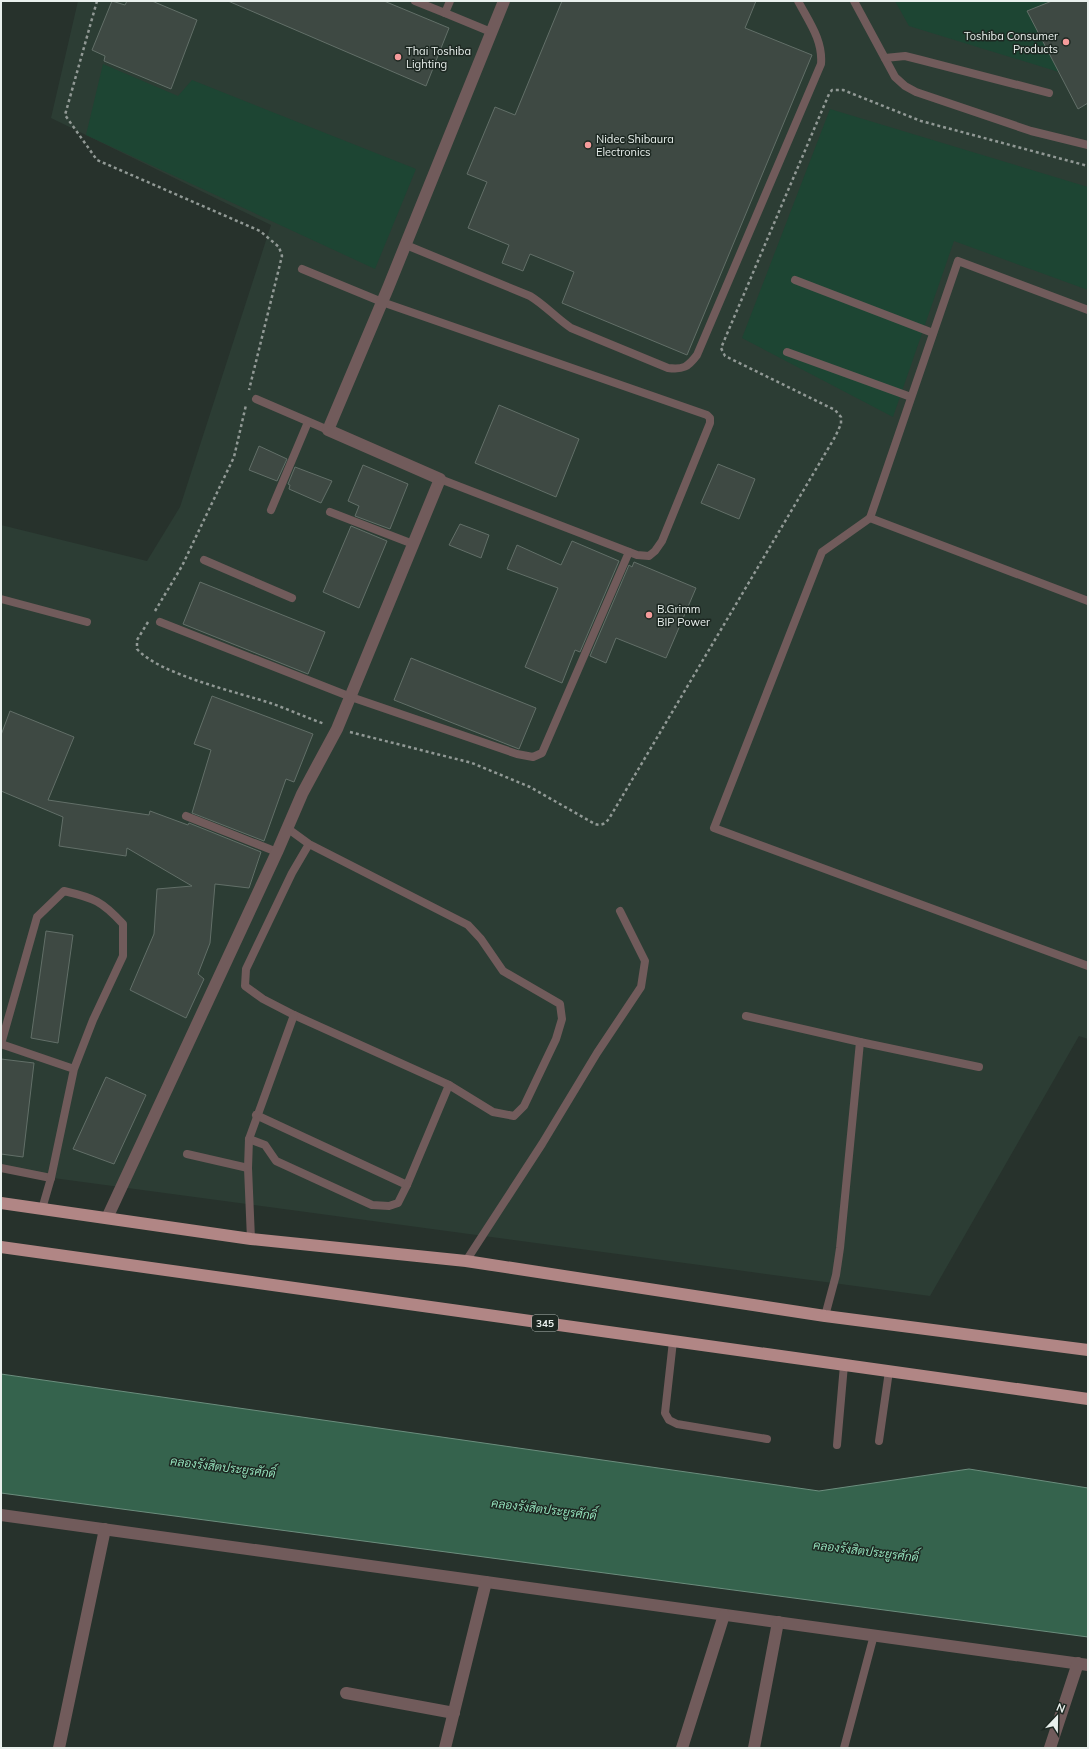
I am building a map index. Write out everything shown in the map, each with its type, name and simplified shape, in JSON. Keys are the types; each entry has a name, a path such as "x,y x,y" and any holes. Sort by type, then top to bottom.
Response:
{"main road":[{"path":"1,1204 251,1239 466,1262 824,1316 1088,1350"},
{"name":"345","path":"1,1247 1088,1399"}],"street":[{"path":"107,1218 277,852 302,794 337,729 440,479 328,430 406,245 504,1"},
{"path":"1,1516 105,1529 1083,1664 1050,1748"},
{"path":"59,1748 105,1529"},
{"path":"445,1748 486,1582"},
{"path":"682,1748 724,1615"},
{"path":"754,1748 778,1622"},
{"path":"346,1693 454,1713"}],"lane":[{"path":"415,1 491,32"},
{"path":"445,13 450,1"},
{"path":"406,245 530,296 542,303 559,320 571,328 668,368 680,370 689,366 697,355 821,64 822,53 819,41 798,1"},
{"path":"854,1 895,77 905,86 916,92 1031,131 1088,145"},
{"path":"885,58 905,56 1049,93"},
{"path":"1088,310 958,261 870,518 822,552 714,828 1088,966"},
{"path":"302,269 382,302 710,418 710,423 662,541 655,551 649,556 629,552 440,479"},
{"path":"795,280 933,333"},
{"path":"787,352 911,398"},
{"path":"256,399 328,430"},
{"path":"271,510 308,422"},
{"path":"330,512 413,544"},
{"path":"870,518 1088,601"},
{"path":"160,622 351,697 516,754 533,758 542,753 629,552"},
{"path":"204,560 292,598"},
{"path":"1,599 87,622"},
{"path":"186,816 277,852"},
{"path":"287,828 309,844 468,926 481,939 503,971 560,1004 562,1019 556,1039 524,1106 514,1116 493,1112 449,1085 294,1015 263,999 245,986 246,969 298,860 309,844"},
{"path":"42,1209 51,1178 74,1069 93,1020 123,956 123,924 107,906 86,896 64,891 37,917 1,1044 74,1069"},
{"path":"466,1262 542,1144 597,1053 641,987 644,976 645,961 620,910"},
{"path":"251,1239 248,1168 249,1139 256,1115 294,1015"},
{"path":"746,1016 979,1067"},
{"path":"824,1316 836,1275 840,1248 860,1042"},
{"path":"249,1139 265,1145 276,1161 372,1205 389,1206 398,1203 407,1185 449,1085"},
{"path":"256,1115 407,1185"},
{"path":"187,1154 248,1168"},
{"path":"1,1168 51,1178"},
{"path":"673,1341 665,1413 669,1420 677,1424 767,1439"},
{"path":"837,1445 844,1365"},
{"path":"879,1441 889,1371"},
{"path":"844,1748 874,1635"}],"path":[{"path":"97,1 65,115 97,160 260,230 280,247 282,256 234,457 182,566 154,613"},
{"path":"149,620 137,640 137,649 142,655 179,674 274,705 337,729 472,763 530,787 600,826 605,823 613,812 835,437 841,424 841,417 835,410 725,356 721,348 829,94 832,90 843,90 921,121 1088,166"}],"shaded area":[{"path":"78,1 1088,1 1088,1039 1079,1036 930,1296 1,1171 1,525 147,561 180,507 271,225 51,118"},
{"path":"895,1 1052,1 1059,72 909,26"},
{"path":"103,64 178,96 192,80 416,169 375,269 86,135"},
{"path":"830,109 1088,187 1088,290 954,241 893,417 742,338"}],"water":[{"name":"คลองรังสิตประยูรศักดิ์","path":"1,1374 819,1491 969,1469 1088,1488 1088,1637 1,1493"}],"building":[{"path":"112,1 125,5 127,1 152,1 197,20 171,89 104,61 105,56 92,50"},
{"name":"Thai Toshiba Lighting","path":"228,1 384,1 449,28 426,86"},
{"name":"Nidec Shibaura Electronics","path":"562,1 756,1 745,28 812,55 687,355 562,303 574,272 530,254 523,271 502,263 509,245 468,228 487,182 467,174 495,107 515,115"},
{"name":"Toshiba Consumer Products","path":"1052,1 1088,1 1088,103 1078,109 1027,11"},
{"path":"499,405 579,439 556,497 475,463"},
{"path":"259,446 287,459 277,481 249,470"},
{"path":"718,464 755,479 739,519 701,503"},
{"path":"363,465 408,484 390,529 355,516 359,506 348,501"},
{"path":"295,467 332,481 321,503 289,489 290,485 288,484"},
{"path":"460,524 489,535 481,558 449,545"},
{"path":"351,526 387,541 359,608 323,592"},
{"path":"572,541 619,561 580,652 575,650 562,683 525,667 558,588 507,569 517,545 561,565"},
{"name":"B.Grimm BIP Power","path":"634,562 696,588 666,658 616,638 606,663 590,656 629,565 632,567"},
{"path":"200,582 325,632 308,674 183,624"},
{"path":"411,658 536,708 519,749 394,700"},
{"path":"212,696 313,734 294,782 286,779 264,841 192,813 211,750 194,744"},
{"path":"10,711 74,737 48,800 149,815 150,811 188,825 189,823 261,852 249,888 215,884 210,943 198,974 204,979 186,1018 130,990 154,934 157,889 192,886 127,848 126,856 59,846 63,817 1,791 1,735"},
{"path":"46,931 73,935 58,1043 31,1038"},
{"path":"1,1059 34,1063 23,1157 1,1154"},
{"path":"106,1077 146,1095 114,1164 73,1149"}],"place":[{"name":"Toshiba Consumer Products","path":"1066,42"},
{"name":"Thai Toshiba Lighting","path":"398,57"},
{"name":"Nidec Shibaura Electronics","path":"588,145"},
{"name":"B.Grimm BIP Power","path":"649,615"}]}
